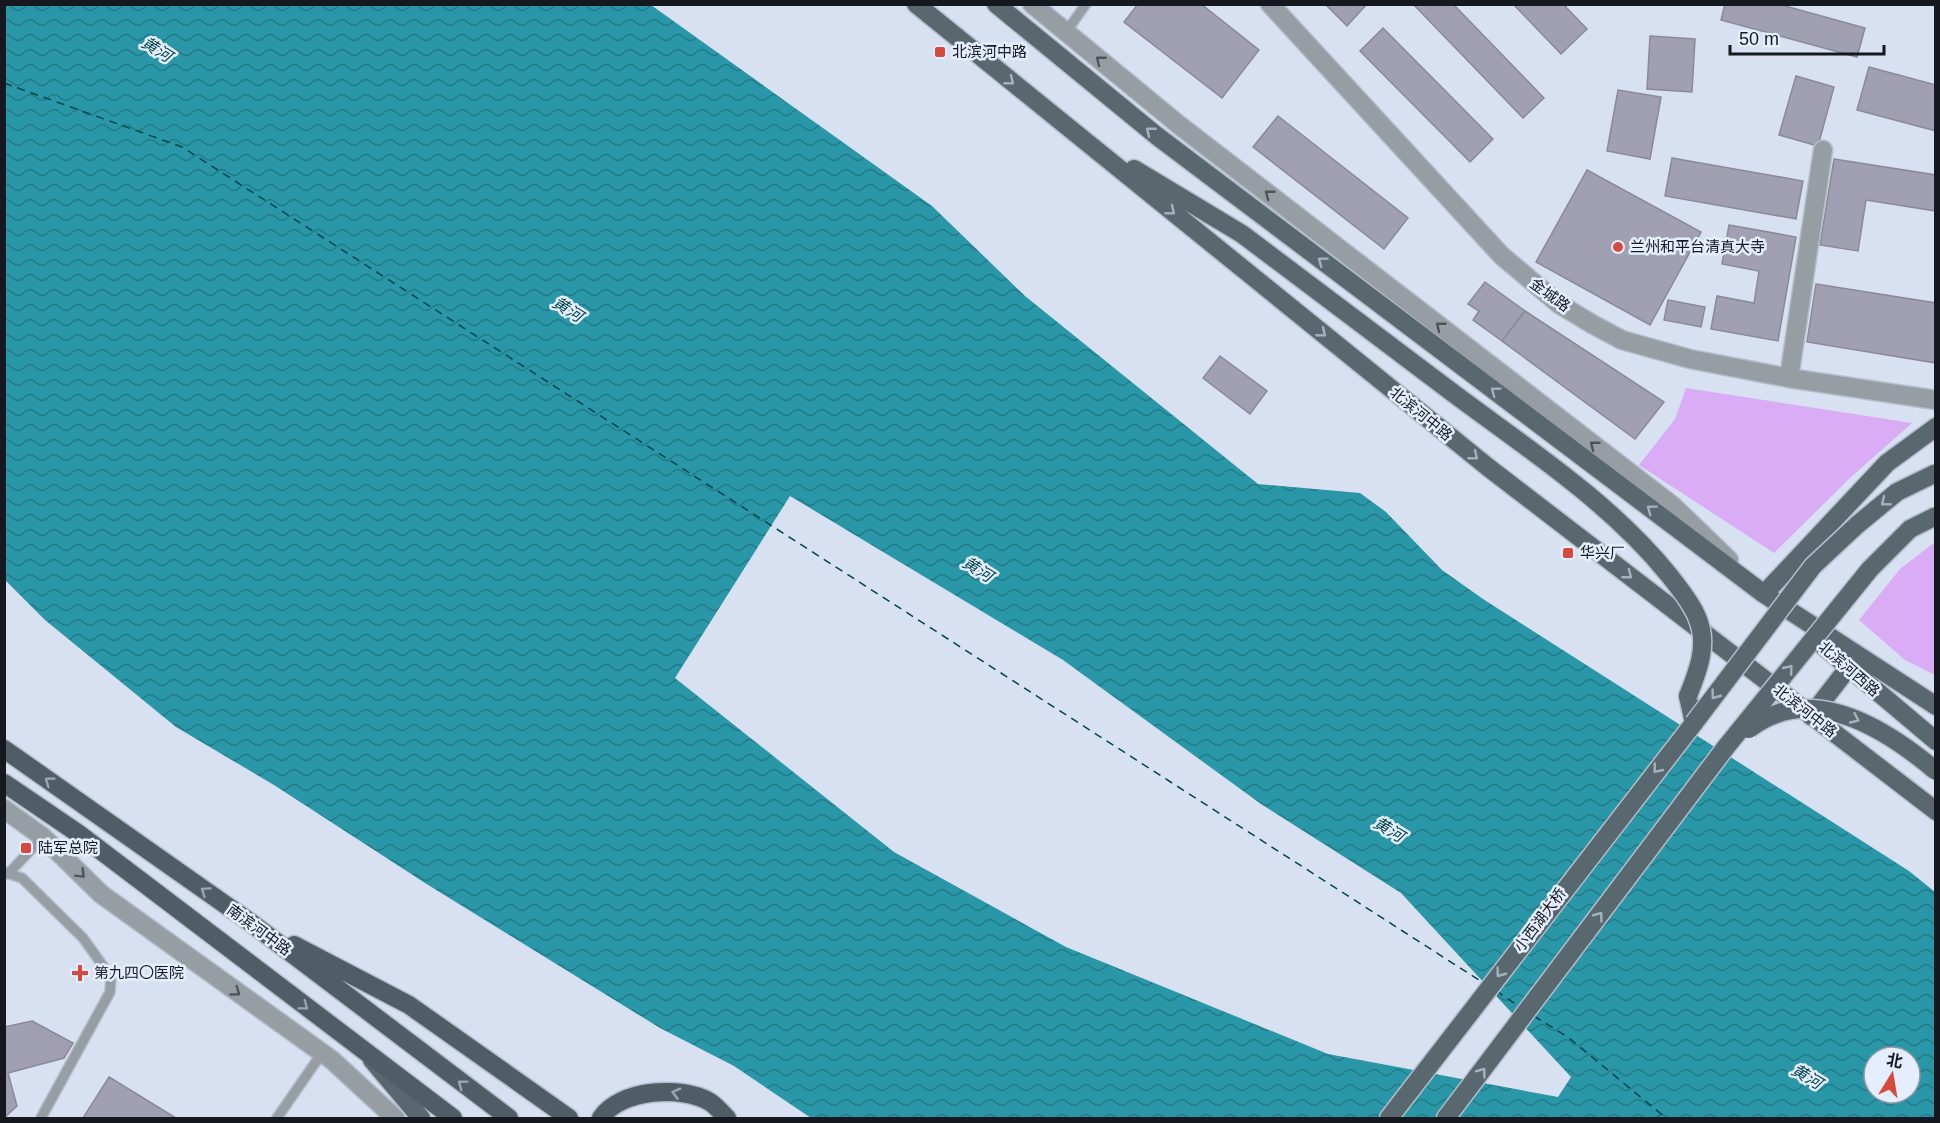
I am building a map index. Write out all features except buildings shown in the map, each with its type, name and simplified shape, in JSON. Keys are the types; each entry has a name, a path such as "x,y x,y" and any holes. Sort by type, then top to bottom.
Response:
{"highway":[{"name":"南滨河中路","path":"4,749 250,922 509,1119"},
{"path":"4,783 79,834 453,1119"},
{"path":"250,922 409,1005 570,1119"},
{"path":"601,1119 627,1099 664,1090 709,1102 727,1119"}],"main road":[{"name":"北滨河中路","path":"916,4 1489,468 1935,811"},
{"path":"996,4 1157,136 1764,594 1935,706"},
{"path":"1076,134 1242,234 1577,485 1651,553 1678,587 1698,618 1702,659 1688,696 1694,723"},
{"path":"1764,594 1887,463 1935,427"},
{"name":"小西湖大桥","path":"1389,1119 1813,567 1857,525 1897,492 1935,473"},
{"path":"1446,1119 1726,747 1870,568 1910,529 1935,516"},
{"name":"北滨河西路","path":"1764,594 1935,741"},
{"path":"1811,716 1848,668"},
{"path":"1726,747 1765,717 1814,707 1851,716 1910,749 1935,771"},
{"path":"367,1054 421,1119"}],"street":[{"path":"1032,4 1179,124 1673,506 1764,594"},
{"name":"金城路","path":"1270,4 1383,130 1502,256 1559,304 1622,340 1690,359 1789,378 1935,400"},
{"path":"1789,378 1823,150"},
{"path":"4,809 43,837 100,894 322,1053 395,1119"}],"lane":[{"path":"1066,32 1086,4"},
{"path":"41,1119 110,992 111,977 83,938 22,878 6,873 43,837"},
{"path":"277,1119 322,1053"}],"shaded area":[{"path":"1686,388 1912,423 1851,477 1774,553 1639,465 1675,419"},
{"path":"1935,542 1935,675 1905,660 1859,620 1900,569"}],"water":[{"name":"黄河","path":"4,5 651,5 932,206 1025,296 1258,484 1360,493 1386,512 1442,570 1483,599 1909,871 1935,892 1935,1118 811,1118 734,1066 660,1028 425,883 274,785 176,727 45,620 5,580","holes":["790,496 1063,660 1261,804 1401,893 1571,1077 1558,1097 1328,1054 1066,947 894,852 675,678"]}],"ferry route":[{"path":"4,83 182,147 1482,982"},
{"path":"1496,991 1520,1007"},
{"path":"1534,1016 1569,1038 1666,1118"}],"place":[{"name":"北滨河中路","path":"940,52"},
{"name":"兰州和平台清真大寺","path":"1618,247"},
{"name":"华兴厂","path":"1568,553"},
{"name":"陆军总院","path":"26,848"},
{"name":"第九四〇医院","path":"80,973"}]}
